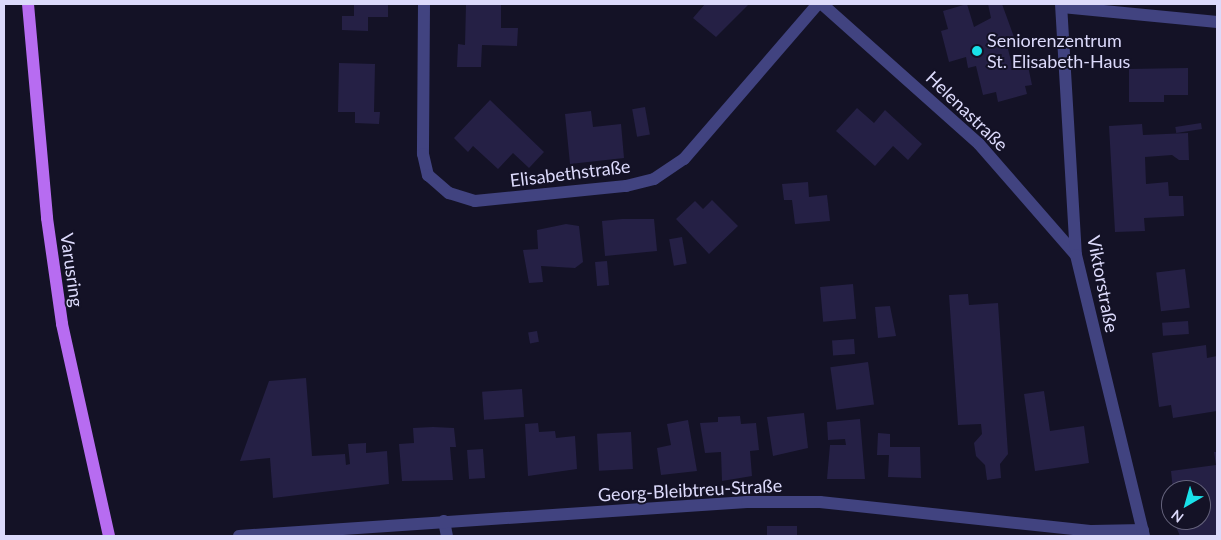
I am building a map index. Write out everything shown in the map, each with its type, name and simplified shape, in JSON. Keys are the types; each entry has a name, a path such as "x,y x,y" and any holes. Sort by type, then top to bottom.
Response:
{"main road":[{"name":"Varusring","path":"28,4 47,218 62,324 109,536"}],"street":[{"name":"Elisabethstraße","path":"424,4 424,154 428,175 449,193 475,201 626,186 654,179 684,159 818,4"},
{"name":"Helenastraße","path":"822,4 979,144 1076,255"},
{"name":"Viktorstraße","path":"1062,6 1076,255 1143,533"},
{"path":"1062,6 1217,22"},
{"name":"Georg-Bleibtreu-Straße","path":"239,536 747,502 820,502 1092,531 1143,533"},
{"path":"444,521 447,536"}],"building":[{"path":"354,4 388,4 388,17 368,17 368,31 342,30 342,16 354,16"},
{"path":"466,4 501,4 501,28 518,28 517,46 482,45 481,67 457,67 458,44 465,45"},
{"path":"705,4 749,4 716,37 693,18"},
{"name":"Seniorenzentrum St. Elisabeth-Haus","path":"967,4 974,27 991,18 988,4 1002,4 1014,37 1007,45 1013,69 1028,66 1032,85 1025,86 1027,94 998,102 996,92 983,95 976,66 968,68 966,57 949,62 941,31 948,29 943,11"},
{"path":"339,63 375,64 374,112 380,112 379,124 355,123 355,112 338,112"},
{"path":"1188,68 1188,95 1164,95 1164,102 1129,102 1129,69"},
{"path":"490,100 544,152 529,168 513,153 498,169 473,146 468,152 454,138"},
{"path":"645,107 650,135 637,137 632,109"},
{"path":"857,108 874,123 885,110 922,144 908,160 893,146 875,166 836,131"},
{"path":"591,111 593,127 621,124 624,158 570,164 565,114"},
{"path":"1201,123 1202,129 1176,133 1175,127"},
{"path":"1142,124 1143,135 1188,133 1189,160 1179,160 1172,155 1145,157 1146,184 1168,182 1169,196 1183,196 1184,216 1144,218 1145,231 1115,232 1109,126"},
{"path":"808,182 809,197 827,195 830,221 795,224 792,200 784,200 782,184"},
{"path":"712,200 738,226 709,254 676,219 695,201 703,209"},
{"path":"654,219 657,251 605,256 602,221"},
{"path":"566,224 579,226 583,262 575,268 541,266 543,282 529,283 523,250 538,249 537,230"},
{"path":"682,237 687,264 674,266 669,239"},
{"path":"607,261 609,285 597,286 595,262"},
{"path":"1185,269 1190,308 1161,311 1156,273"},
{"path":"853,284 856,319 823,322 820,287"},
{"path":"968,294 969,305 998,303 1008,454 1000,464 1001,478 987,480 985,465 976,456 974,443 982,434 981,424 958,425 949,295"},
{"path":"890,306 896,336 878,338 875,307"},
{"path":"1188,321 1189,334 1163,336 1162,323"},
{"path":"537,331 539,342 530,343 528,333"},
{"path":"854,339 855,354 833,355 832,341"},
{"path":"1206,345 1207,358 1217,356 1217,411 1173,418 1171,405 1159,407 1152,353"},
{"path":"868,362 874,405 836,410 830,367"},
{"path":"306,378 312,456 345,454 346,465 350,464 348,444 366,443 366,453 387,451 389,484 273,498 270,458 240,461 269,381"},
{"path":"522,389 524,417 484,420 482,392"},
{"path":"1044,391 1050,431 1084,426 1089,463 1035,471 1024,394"},
{"path":"804,413 808,448 773,456 767,417"},
{"path":"740,416 741,424 756,423 759,450 750,451 752,476 722,481 721,452 705,453 700,423 718,422 718,417"},
{"path":"860,419 865,479 827,479 830,445 846,445 845,439 828,440 827,422"},
{"path":"688,420 697,471 661,475 657,448 671,445 667,424"},
{"path":"538,423 539,432 555,431 556,438 575,436 577,469 528,476 525,424"},
{"path":"413,428 454,428 456,447 450,447 453,480 402,481 399,444 414,443"},
{"path":"631,432 633,469 599,471 597,434"},
{"path":"878,433 890,434 890,447 920,447 921,478 888,477 889,455 877,455"},
{"path":"483,449 485,478 469,479 467,450"},
{"path":"1214,452 1217,452 1217,536 1180,536 1177,530 1211,530 1211,480 1172,480 1171,471 1216,465"},
{"path":"767,526 797,526 797,536 767,536"}],"place":[{"name":"Seniorenzentrum St. Elisabeth-Haus","path":"977,51"}]}
